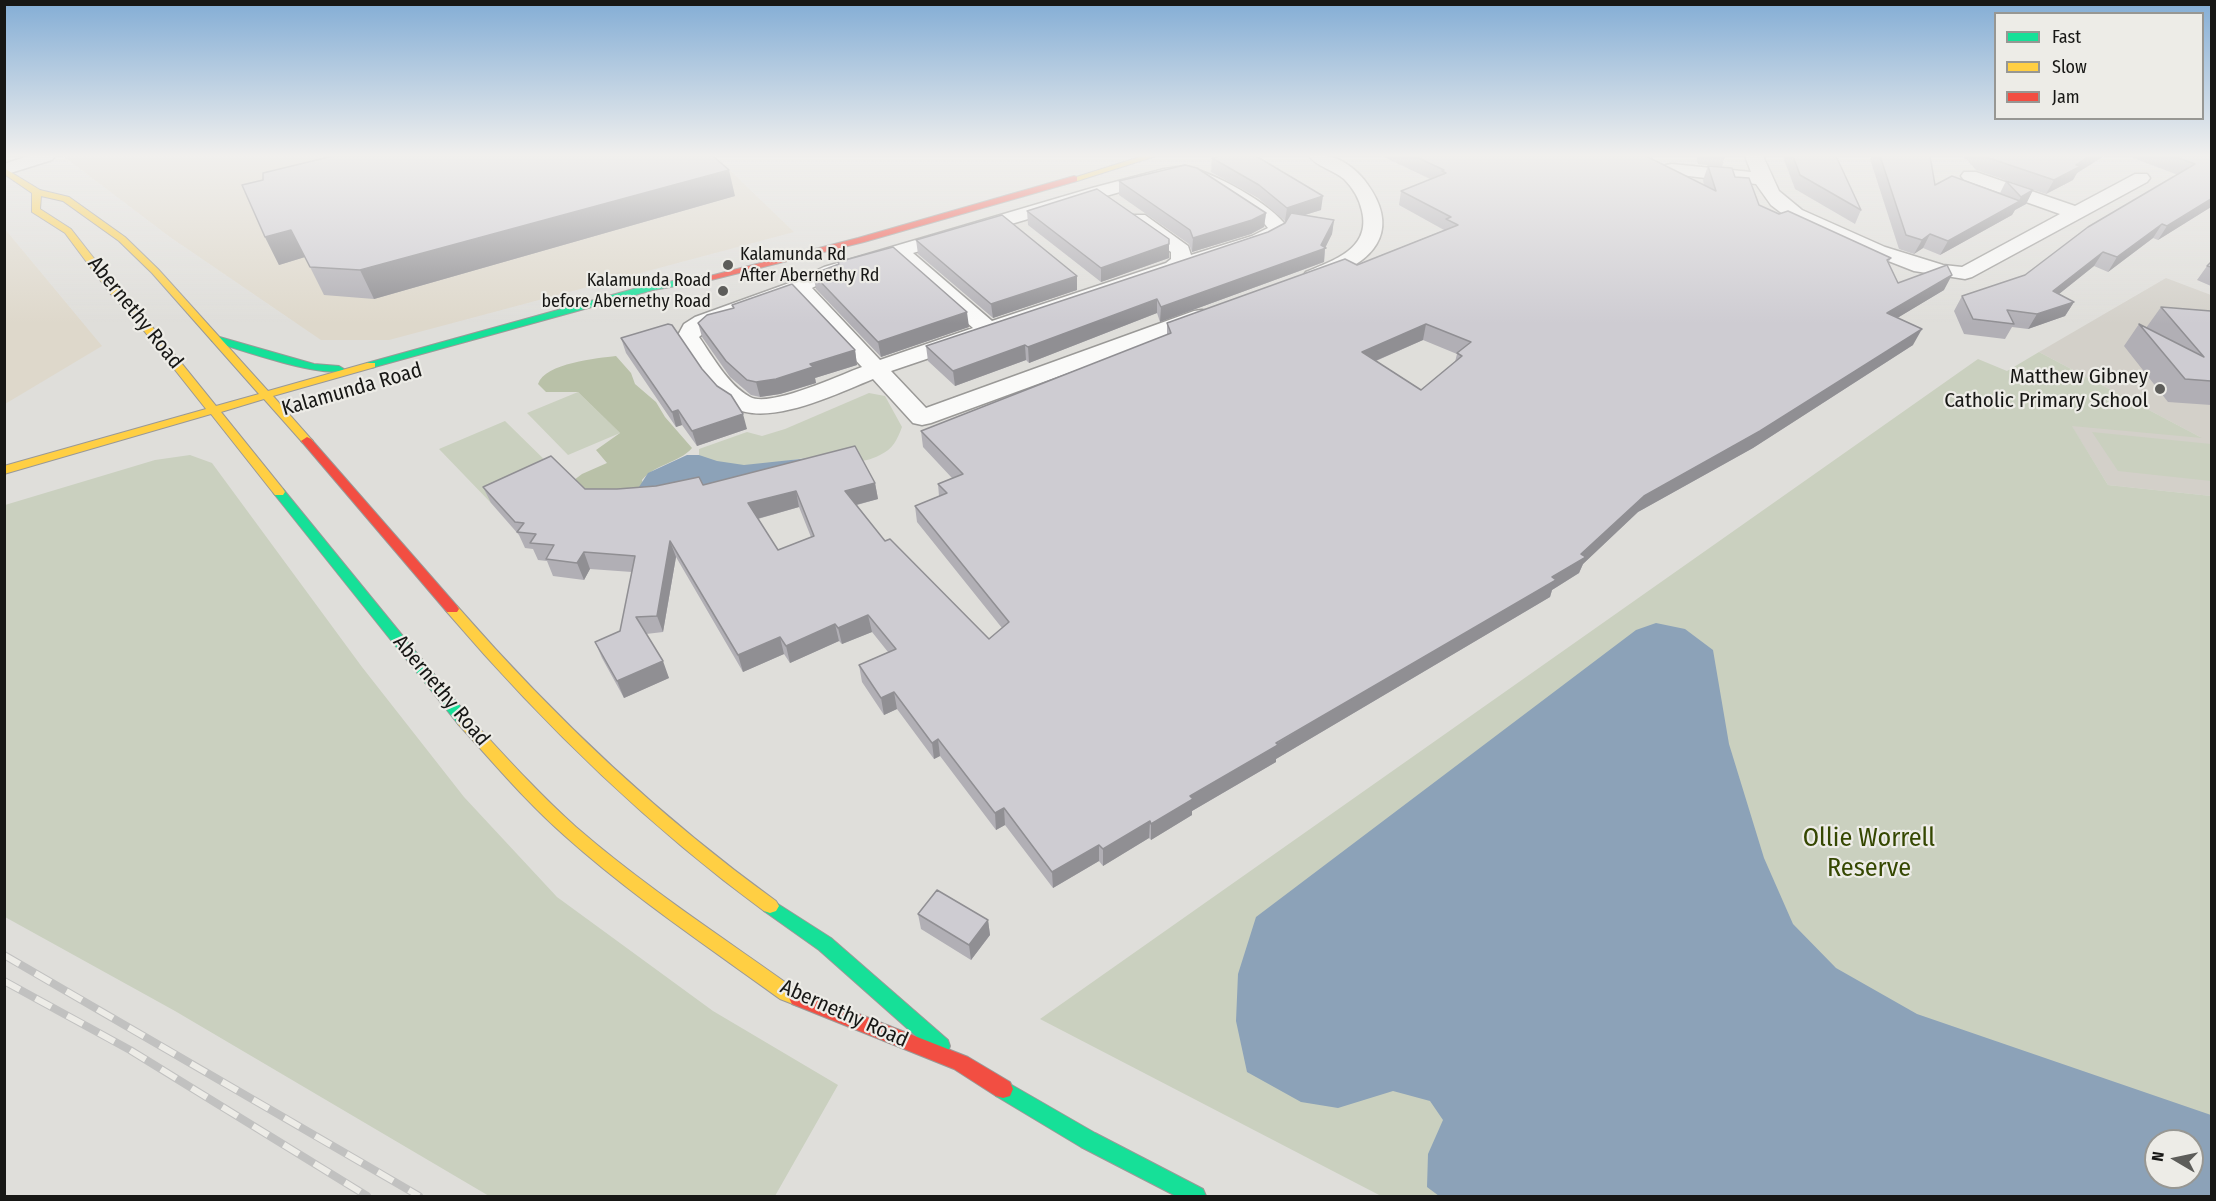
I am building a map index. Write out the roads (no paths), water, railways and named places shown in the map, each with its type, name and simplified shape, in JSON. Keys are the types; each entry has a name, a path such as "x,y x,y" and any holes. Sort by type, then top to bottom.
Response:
{"main road":[{"name":"Abernethy Road","path":"38,212 68,231 113,290 141,320 449,704 498,758 584,843 786,993 961,1064 1088,1140 1196,1197"},
{"name":"Abernethy Road","path":"84,212 122,239 155,271 266,395 275,413 352,492 481,643 588,756 664,824 736,882 825,944 961,1064"},
{"name":"Kalamunda Road","path":"4,470 401,356 652,287 697,281 861,240 958,212"},
{"name":"Kalamunda Road","path":"629,308 652,301 697,281"},
{"path":"216,339 313,367 345,369 364,367"},
{"name":"Kalamunda Road","path":"275,413 299,406"}],"street":[{"path":"1048,212 1020,223 898,251 831,271 799,286 716,316 692,329 688,337 734,399 752,407 764,408 1269,236 1278,228 1277,223 1260,212"},
{"path":"1127,212 1181,250 1181,260 1170,269"},
{"path":"1298,282 1356,256 1367,244 1374,231 1375,220 1372,212"},
{"path":"1792,212 1905,262 1929,270 1965,273 2076,213"},
{"path":"898,251 989,330"},
{"path":"1081,280 1098,293"},
{"path":"799,286 922,418 1220,310"}],"water":[{"path":"687,455 699,455 717,461 744,465 819,457 858,463 649,495 639,487 648,473"},
{"path":"1656,623 1685,629 1713,650 1729,744 1764,858 1793,924 1836,968 1917,1014 2211,1115 2211,1196 1439,1196 1427,1187 1428,1154 1443,1120 1430,1101 1393,1091 1338,1108 1301,1102 1247,1072 1236,1021 1238,974 1256,917 1636,630"}],"railway":[{"path":"4,955 419,1196"},
{"path":"4,981 130,1050 367,1196"}],"place":[{"name":"Kalamunda Rd After Abernethy Rd","path":"728,265"},
{"name":"Kalamunda Road before Abernethy Road","path":"723,291"},
{"name":"Matthew Gibney Catholic Primary School","path":"2160,389"}],"park label":[{"name":"Ollie Worrell Reserve","path":"1869,854"}]}
